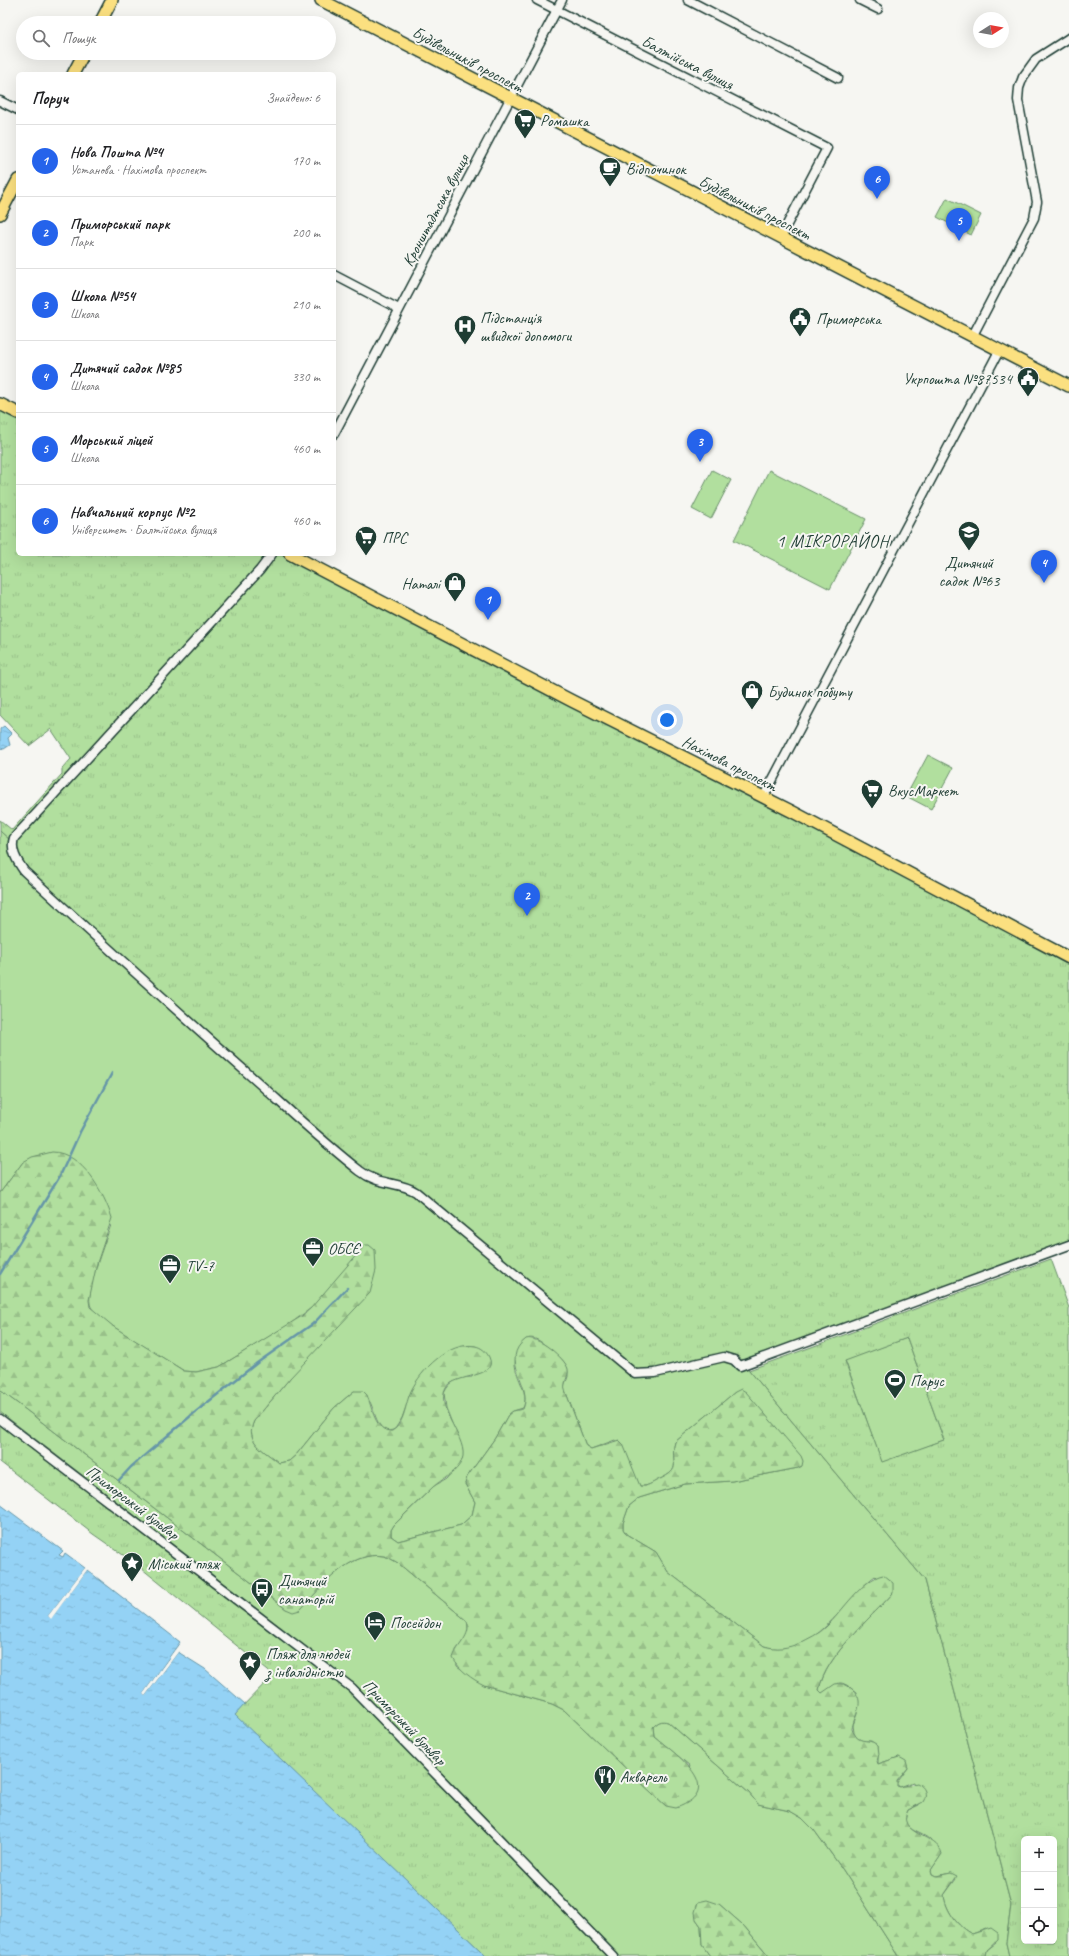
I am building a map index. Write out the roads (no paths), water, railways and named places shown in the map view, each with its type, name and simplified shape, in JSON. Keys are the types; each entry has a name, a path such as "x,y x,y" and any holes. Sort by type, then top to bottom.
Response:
{"main road":[{"path":"104,16 112,0"},
{"name":"Будівельників проспект","path":"321,0 510,99 1069,386"},
{"path":"74,72 80,60"},
{"path":"0,214 16,184"},
{"path":"0,404 16,412"},
{"name":"Нахімова проспект","path":"294,556 800,816 1069,958"}],"street":[{"name":"Балтійська вулиця","path":"537,0 827,148 780,238"},
{"name":"Кронштадтська вулиця","path":"336,430 562,0"},
{"path":"688,0 838,78"},
{"path":"860,0 878,9"},
{"path":"972,337 1034,218 1036,210 1037,202 1018,100 1023,77 1036,59 1069,38"},
{"path":"0,101 16,109"},
{"path":"336,276 399,309"},
{"path":"763,798 999,351"},
{"path":"270,556 260,570 14,838 13,848 15,856 24,871 165,1000 319,1136 366,1175 381,1182 406,1187 416,1192 635,1374 655,1373 724,1358 734,1360 740,1366 1069,1245"},
{"name":"Приморський бульвар","path":"0,1419 352,1688 613,1956"}],"water":[{"path":"4,726 12,734 8,738 10,745 4,749 0,748 0,729"},
{"path":"0,1504 63,1551 59,1555 63,1557 65,1553 85,1568 48,1616 51,1618 87,1570 180,1642 143,1694 145,1696 178,1652 205,1669 245,1704 235,1715 486,1956 0,1956"}],"waterway":[{"path":"0,1274 60,1176 80,1132 112,1073"},
{"path":"119,1480 131,1467 193,1414 257,1363 314,1323 347,1288"}],"place":[{"name":"Ромашка","path":"525,140"},
{"name":"Відпочинок","path":"610,188"},
{"name":"Навчальний корпус №2","path":"877,199"},
{"name":"Морський ліцей","path":"959,241"},
{"name":"Приморська","path":"800,338"},
{"name":"Підстанція швидкої допомоги","path":"465,346"},
{"name":"Укрпошта №87534","path":"1028,398"},
{"name":"Школа №54","path":"700,462"},
{"name":"Дитячий садок №63","path":"969,552"},
{"name":"ПРС","path":"366,556"},
{"name":"Дитячий садок №85","path":"1044,583"},
{"name":"Наталі","path":"455,602"},
{"name":"Нова Пошта №4","path":"488,620"},
{"name":"Будинок побуту","path":"752,710"},
{"name":"ВкусМаркет","path":"872,810"},
{"name":"Приморський парк","path":"527,916"},
{"name":"ОБСЄ","path":"313,1268"},
{"name":"TV-7","path":"170,1284"},
{"name":"Парус","path":"895,1400"},
{"name":"Міський пляж","path":"132,1582"},
{"name":"Дитячий санаторій","path":"262,1608"},
{"name":"Посейдон","path":"375,1642"},
{"name":"Пляж для людей з інвалідністю","path":"250,1682"},
{"name":"Акварель","path":"605,1796"}],"district":[{"name":"1 МІКРОРАЙОН","path":"833,541"}]}
